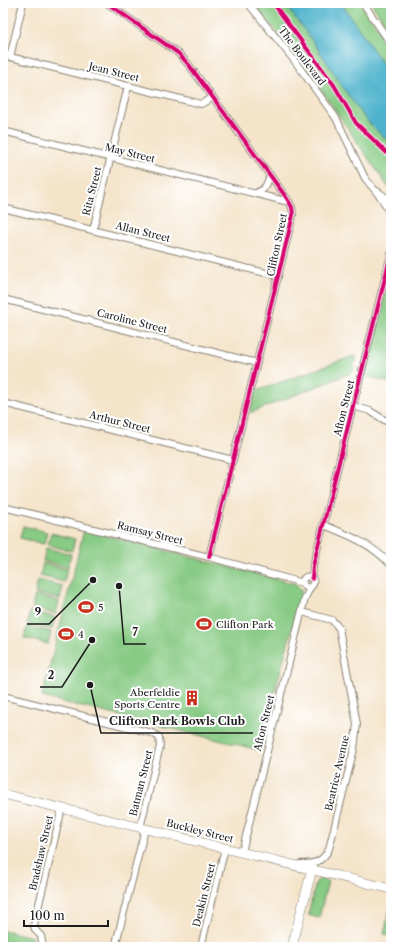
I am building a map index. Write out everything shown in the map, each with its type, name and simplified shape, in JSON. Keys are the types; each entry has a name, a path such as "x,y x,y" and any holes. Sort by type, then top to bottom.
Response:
{"main road":[{"name":"Buckley Street","path":"3,794 290,863 391,889"},
{"path":"292,947 312,869"}],"street":[{"path":"10,56 23,3"},
{"name":"Clifton Street","path":"107,3 178,54 189,65 289,202 293,215 208,557"},
{"name":"The Boulevard","path":"248,3 294,60 336,118 365,178 382,199 391,216"},
{"path":"363,3 391,44"},
{"name":"Jean Street","path":"3,55 201,104 212,98"},
{"name":"Rita Street","path":"93,230 128,86"},
{"name":"May Street","path":"3,131 110,159 289,202"},
{"path":"253,194 262,191 266,187 270,175"},
{"name":"The Boulevard","path":"371,186 391,201"},
{"name":"Allan Street","path":"3,208 278,276"},
{"name":"Afton Street","path":"242,852 302,612 307,581 313,566 324,525 391,254"},
{"name":"Caroline Street","path":"3,299 257,363"},
{"name":"Arthur Street","path":"3,403 233,460"},
{"path":"353,406 376,414 391,424"},
{"name":"Ramsay Street","path":"3,507 307,581"},
{"path":"324,525 360,540 378,552 391,565"},
{"name":"Beatrice Avenue","path":"290,863 316,862 324,858 329,849 354,749 357,717 339,628 332,620 302,612"},
{"name":"Batman Street","path":"3,696 152,733 159,737 160,746 142,828"},
{"name":"Bradshaw Street","path":"43,947 40,936 35,930 34,925 62,808"},
{"path":"115,947 142,828"},
{"name":"Deakin Street","path":"201,947 225,848"}],"green space":[{"path":"254,3 284,3 311,39 363,116 381,135 391,142 391,191 319,87"},
{"path":"341,3 360,3 391,46 391,76"},
{"path":"371,3 391,3 391,32"},
{"path":"391,270 391,383 365,376"},
{"path":"356,355 353,372 250,413 254,392"},
{"path":"23,526 47,532 44,544 20,538"},
{"name":"Clifton Park","path":"84,530 296,584 301,589 301,596 259,750 42,697"},
{"path":"51,533 75,539 72,551 48,545"},
{"path":"46,548 71,554 68,567 43,561"},
{"path":"43,563 67,569 64,582 40,576"},
{"path":"38,580 63,586 60,599 35,593"},
{"path":"35,595 59,601 56,614 32,608"},
{"path":"30,611 55,617 52,629 27,624"},
{"path":"27,626 51,632 48,644 24,638"},
{"path":"320,879 328,881 319,918 308,915 316,882"},
{"path":"391,904 391,936 384,934"},
{"path":"3,930 32,937 29,947 3,947"}],"water":[{"path":"284,3 341,3 391,76 391,142 381,135 363,116 311,39"}],"cycle path":[{"path":"107,3 178,53 189,65 292,207 293,215 209,557"},
{"path":"273,3 334,85 356,123 391,157"},
{"path":"312,579 313,566 391,254"}],"place":[{"name":"9","path":"93,580"},
{"name":"7","path":"119,586"},
{"name":"5","path":"86,607"},
{"name":"Clifton Park","path":"204,624"},
{"name":"4","path":"66,634"},
{"name":"2","path":"92,640"},
{"name":"Clifton Park Bowls Club","path":"90,685"},
{"name":"Aberfeldie Sports Centre","path":"192,698"}]}
